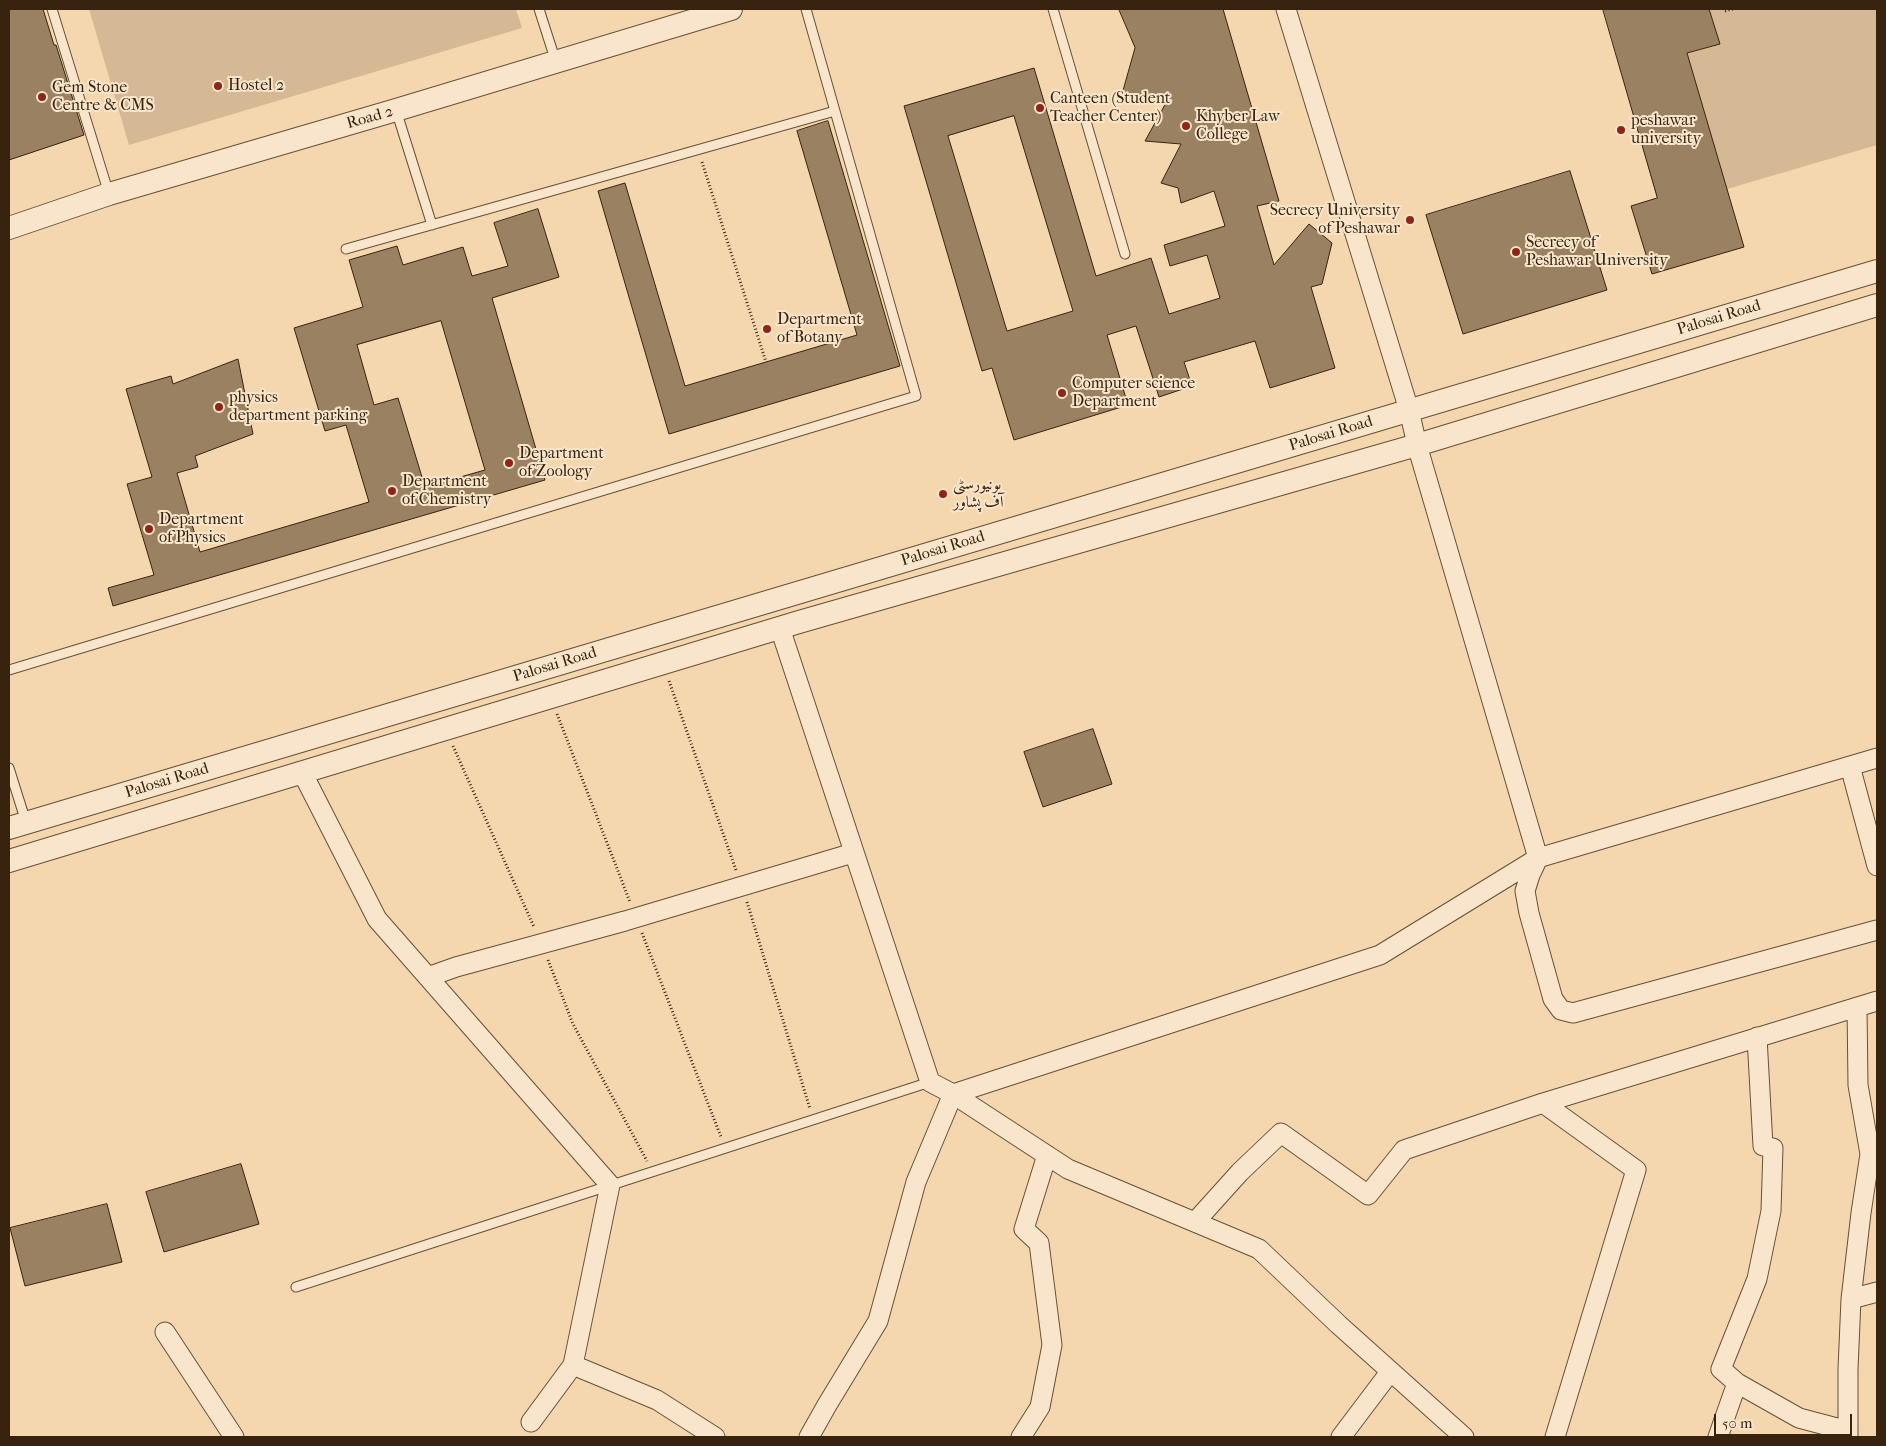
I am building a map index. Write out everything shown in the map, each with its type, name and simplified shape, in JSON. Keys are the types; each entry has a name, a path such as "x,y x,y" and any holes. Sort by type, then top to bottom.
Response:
{"street":[{"name":"Road 2","path":"9,228 109,194 731,9"},
{"path":"1286,9 1409,410 1417,445 1538,858 1525,891 1552,999 1560,1010 1573,1013 1877,930"},
{"name":"Palosai Road","path":"18,826 1877,271"},
{"path":"9,860 780,628 1417,445 1877,305"},
{"path":"774,600 780,628 930,1082 953,1094 1068,1169 1258,1250 1390,1372 1464,1437"},
{"path":"402,710 409,740"},
{"path":"809,1437 878,1321 916,1182 953,1094 1380,955 1538,858 1877,758"},
{"path":"1850,766 1877,866"},
{"path":"302,772 377,919 610,1185 573,1365 532,1422"},
{"path":"428,978 456,967 631,919 853,853"},
{"path":"1195,1222 1240,1172 1281,1133 1368,1195 1404,1150 1543,1102 1877,1001"},
{"path":"1758,1037 1762,1146 1774,1148 1771,1211 1757,1279 1720,1369 1737,1382 1798,1418 1848,1434 1848,1369 1852,1299 1861,1213 1870,1154 1858,1085 1857,1007"},
{"path":"1543,1102 1636,1170 1555,1437"},
{"path":"1021,1437 1040,1407 1052,1345 1039,1243 1024,1229 1048,1155"},
{"path":"1852,1299 1877,1292"},
{"path":"164,1332 234,1437"},
{"path":"573,1365 657,1400 715,1437"},
{"path":"1341,1437 1390,1372"},
{"path":"1718,1437 1737,1382"}],"lane":[{"path":"52,9 109,194"},
{"path":"539,9 556,62"},
{"path":"9,670 916,396 806,9"},
{"path":"1053,9 1125,254"},
{"path":"396,110 432,225"},
{"path":"346,249 835,111"},
{"path":"9,768 18,826"},
{"path":"296,1287 930,1082"}],"path":[{"path":"1725,11 1733,9"},
{"path":"698,150 766,362"}],"shaded area":[{"name":"Hostel 2","path":"89,9 516,9 522,28 129,145"},
{"path":"1709,9 1877,9 1877,145 1727,189 1687,53 1720,44"}],"building":[{"name":"Gem Stone Centre & CMS","path":"9,9 43,9 84,135 9,160"},
{"path":"1119,9 1223,9 1279,201 1257,206 1274,265 1309,224 1332,243 1322,284 1311,287 1335,368 1270,388 1255,341 1184,362 1192,386 1159,397 1136,326 1107,335 1128,405 1014,440 992,368 982,371 904,106 1034,68 1096,276 1151,258 1169,314 1220,298 1207,255 1170,266 1164,245 1225,226 1214,191 1181,203 1178,188 1161,183 1181,144 1145,141 1167,101 1122,94 1135,48","holes":["1014,116 1073,311 1007,331 948,136"]},
{"path":"1603,9 1709,9 1720,44 1687,53 1744,247 1652,274 1631,206 1657,198"},
{"path":"828,121 900,366 669,434 598,191 625,183 685,386 857,335 797,131"},
{"name":"Secrecy of Peshawar University","path":"1570,171 1607,290 1463,334 1426,215"},
{"path":"538,209 559,277 492,298 545,480 113,606 108,588 154,575 127,484 152,477 126,389 171,376 173,384 238,359 253,434 195,456 198,467 177,473 200,552 369,502 346,425 325,431 294,328 363,307 349,260 397,246 403,265 463,247 472,276 508,266 494,223","holes":["441,321 485,470 425,487 398,398 374,405 357,345"]},
{"path":"1093,729 1112,784 1043,807 1024,752"},
{"path":"241,1164 259,1224 164,1252 146,1192"},
{"path":"107,1204 122,1262 25,1286 10,1228"}],"place":[{"name":"Hostel 2","path":"218,86"},
{"name":"Gem Stone Centre & CMS","path":"42,97"},
{"name":"Canteen (Student Teacher Center)","path":"1040,108"},
{"name":"Khyber Law College","path":"1186,126"},
{"name":"peshawar university","path":"1621,130"},
{"name":"Secrecy University of Peshawar","path":"1410,220"},
{"name":"Secrecy of Peshawar University","path":"1516,252"},
{"name":"Department of Botany","path":"767,329"},
{"name":"Computer science Department","path":"1062,393"},
{"name":"physics department parking","path":"219,407"},
{"name":"Department of Zoology","path":"509,463"},
{"name":"Department of Chemistry","path":"392,491"},
{"name":"یونیورسٹی آف پشاور","path":"943,494"},
{"name":"Department of Physics","path":"149,529"}]}
